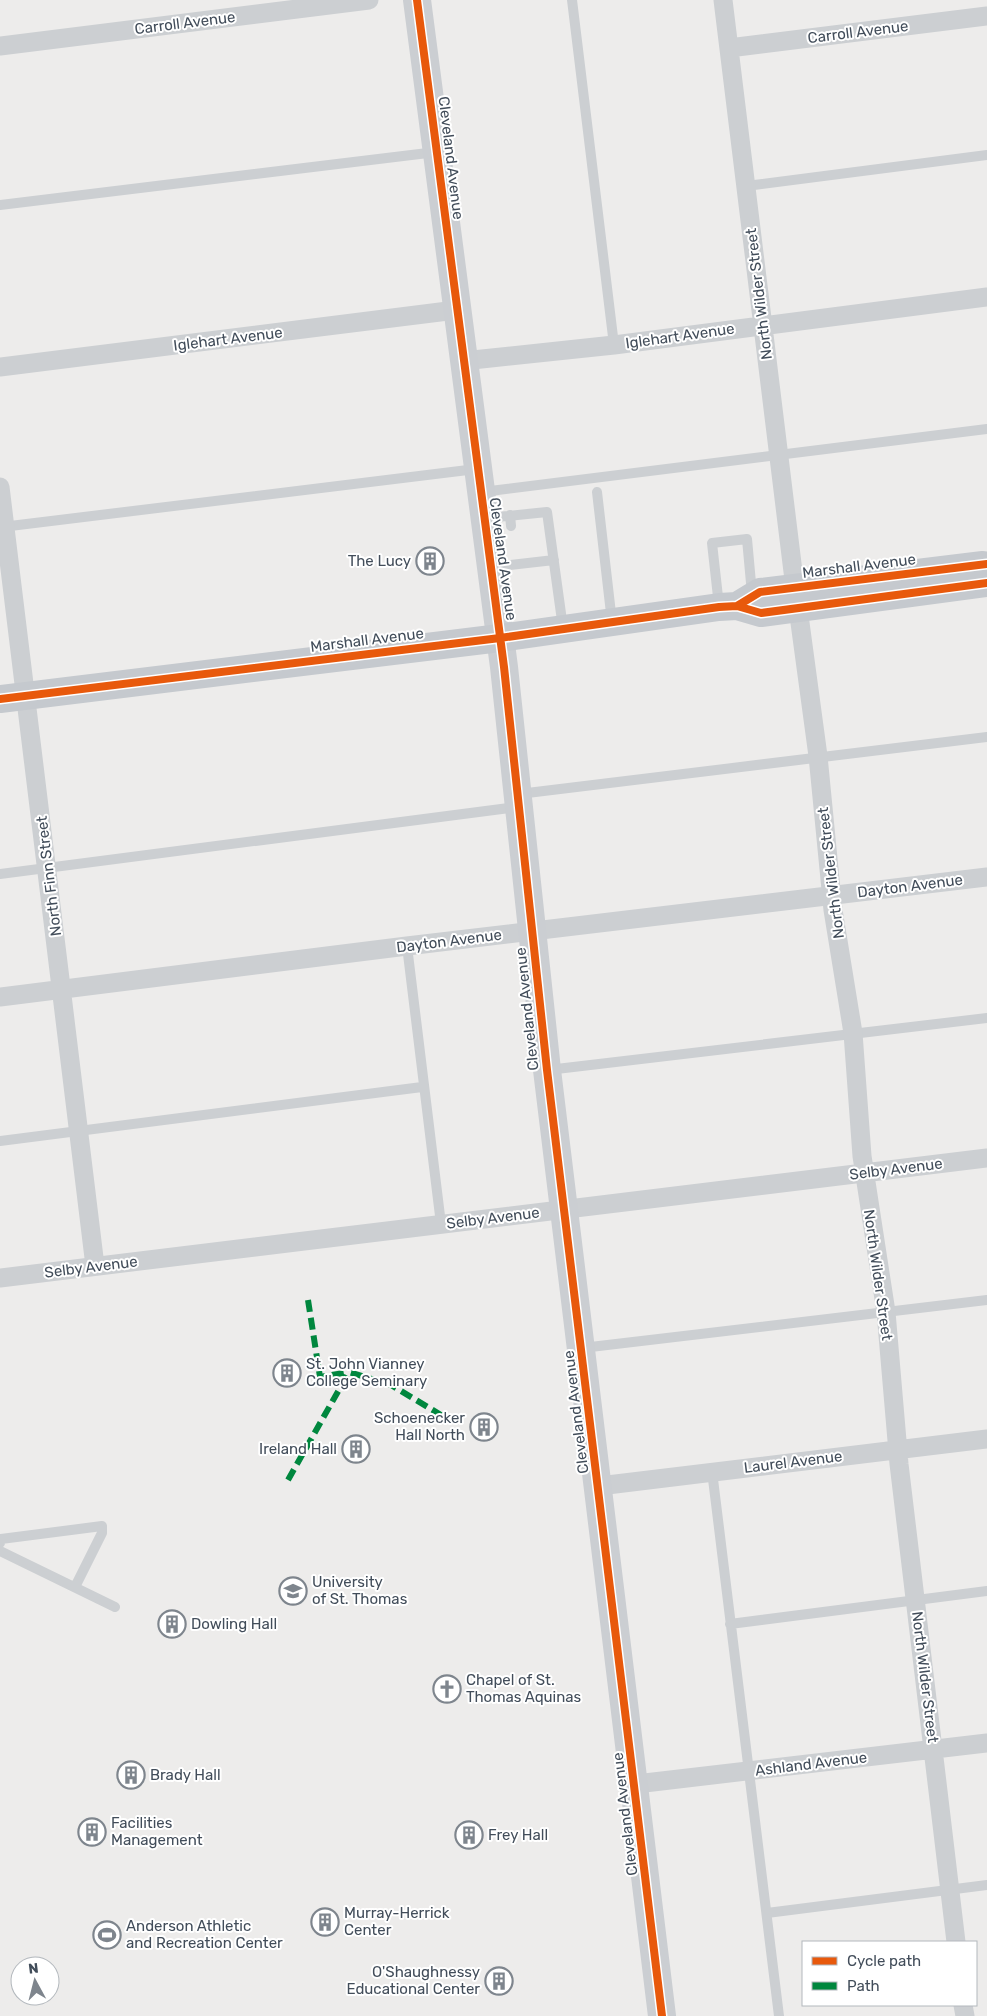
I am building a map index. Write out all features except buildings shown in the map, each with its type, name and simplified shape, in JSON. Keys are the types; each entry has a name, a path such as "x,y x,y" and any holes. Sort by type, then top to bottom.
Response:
{"main road":[{"name":"Marshall Avenue","path":"0,699 500,638 612,623 736,603 761,613 796,598 987,564"},
{"name":"Marshall Avenue","path":"796,598 987,584"}],"street":[{"name":"Carroll Avenue","path":"0,46 369,0"},
{"name":"Cleveland Avenue","path":"418,0 463,361 492,504 491,567 547,1070 636,1784 662,2016"},
{"name":"North Wilder Street","path":"723,0 796,598 818,756 832,895 853,1033 864,1173 886,1312 898,1449 915,1601 935,1750 956,1941"},
{"name":"Carroll Avenue","path":"729,48 987,16"},
{"name":"Iglehart Avenue","path":"463,361 614,345 987,297"},
{"name":"Iglehart Avenue","path":"0,367 456,310"},
{"name":"North Finn Street","path":"0,487 3,527 27,696 95,1266"},
{"name":"Dayton Avenue","path":"0,997 407,946 987,877"},
{"name":"Selby Avenue","path":"0,1278 987,1158"},
{"name":"Laurel Avenue","path":"599,1486 987,1439"},
{"name":"Ashland Avenue","path":"636,1784 987,1744"}],"lane":[{"path":"572,0 614,345"},
{"path":"0,205 437,152"},
{"path":"746,186 987,155"},
{"path":"3,527 492,504 779,454 987,429"},
{"path":"597,492 612,623"},
{"path":"492,504 526,519 547,512 563,629"},
{"path":"747,539 736,603 712,543 747,539"},
{"path":"491,567 532,558 554,560"},
{"path":"0,874 48,869 818,756 987,737"},
{"path":"407,946 422,1087 441,1224"},
{"path":"547,1070 987,1018"},
{"path":"0,1141 422,1087"},
{"path":"582,1348 987,1300"},
{"path":"712,1471 748,1772 768,1913 779,2016"},
{"path":"0,1543 1,1539 102,1526 102,1533 75,1587"},
{"path":"0,1551 116,1606"},
{"path":"730,1624 987,1591"},
{"path":"768,1913 987,1885"}],"marked path":[{"path":"308,1300 320,1377 349,1372"},
{"path":"288,1480 349,1372 391,1385 441,1415"}],"cycle path":[{"path":"417,0 504,667 547,1070 662,2016"},
{"path":"737,606 760,592 987,564"},
{"path":"0,699 500,638 719,607 737,606 761,613 987,583"}],"place":[{"name":"The Lucy","path":"430,561"},
{"name":"St. John Vianney College Seminary","path":"287,1373"},
{"name":"Schoenecker Hall North","path":"484,1427"},
{"name":"Ireland Hall","path":"356,1449"},
{"name":"University of St. Thomas","path":"293,1591"},
{"name":"Dowling Hall","path":"172,1624"},
{"name":"Chapel of St. Thomas Aquinas","path":"447,1689"},
{"name":"Brady Hall","path":"131,1775"},
{"name":"Facilities Management","path":"92,1832"},
{"name":"Frey Hall","path":"469,1835"},
{"name":"Murray-Herrick Center","path":"325,1922"},
{"name":"Anderson Athletic and Recreation Center","path":"107,1935"},
{"name":"O'Shaughnessy Educational Center","path":"499,1981"}]}
